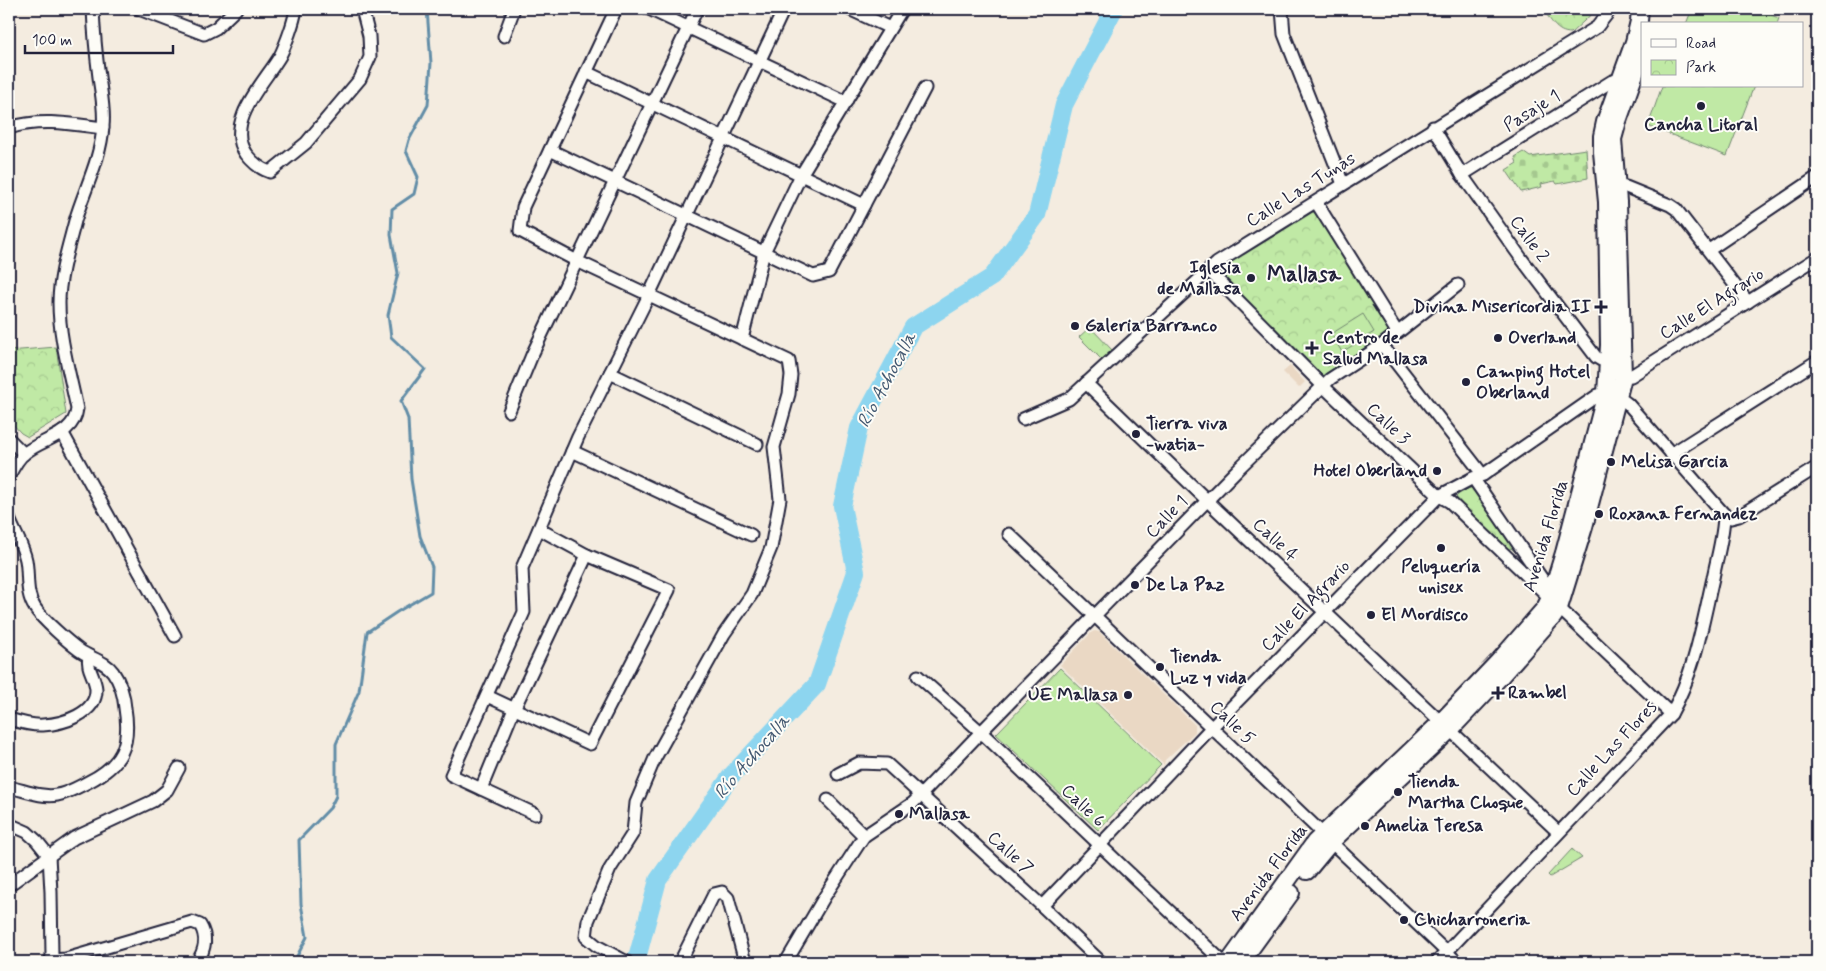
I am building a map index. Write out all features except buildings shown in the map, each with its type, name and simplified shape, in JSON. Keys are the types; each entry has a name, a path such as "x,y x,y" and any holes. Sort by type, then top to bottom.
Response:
{"main road":[{"name":"Avenida Florida","path":"1626,81 1640,21 1640,9"},
{"path":"1650,22 1651,9"},
{"name":"Avenida Florida","path":"1242,962 1315,860 1327,838 1500,678 1553,617 1555,603 1584,527 1612,395 1615,368 1612,187 1602,152 1602,136 1605,122 1641,56"},
{"name":"Avenida Florida","path":"1229,962 1315,842 1327,838"}],"street":[{"path":"9,476 24,454 71,426 75,419 76,409 61,328 59,304 60,285 75,221 97,158 103,128 104,109 94,41 93,9"},
{"path":"139,9 204,34 216,28 236,9"},
{"path":"296,9 283,50 249,102 243,113 240,126 240,140 252,163 270,172 306,143 360,79 370,57 369,36 362,9"},
{"path":"504,36 514,9"},
{"path":"616,9 523,207 520,231 577,261 789,361 791,376 789,394 774,447 780,499 772,548 752,594 724,634 654,758 636,803 633,833 610,869 588,921 586,937 597,946 627,962"},
{"path":"649,9 846,102"},
{"path":"509,411 532,355 697,9"},
{"path":"535,814 451,776 524,612 522,568 572,451 784,9"},
{"path":"849,9 890,28"},
{"path":"742,339 764,252 802,175 902,9"},
{"path":"1282,9 1284,34 1343,184"},
{"name":"Calle Las Tunas","path":"1023,419 1069,399 1208,270 1433,127 1597,27 1611,9"},
{"path":"586,72 864,205"},
{"name":"Pasaje 1","path":"1462,175 1612,81 1626,81"},
{"path":"550,150 813,276 828,272 925,88"},
{"path":"9,128 55,122 103,128"},
{"name":"Calle 2","path":"1433,127 1462,175 1521,258 1596,357 1615,368"},
{"path":"1709,250 1817,177"},
{"path":"1612,187 1626,187 1670,205 1709,250 1748,302"},
{"path":"1316,202 1397,332"},
{"name":"Calle El Agrario","path":"1615,368 1631,376 1817,258"},
{"name":"Calle 3","path":"1208,270 1323,386 1438,496 1450,502 1670,714"},
{"name":"Calle 1","path":"864,836 913,803 1208,500 1330,379 1382,345 1458,285"},
{"path":"1382,345 1478,476 1545,583 1555,603"},
{"path":"1671,454 1817,361"},
{"path":"610,373 757,444"},
{"name":"Calle 4","path":"1086,383 1558,832"},
{"name":"Calle El Agrario","path":"1042,906 1211,728 1438,496 1478,476 1598,395 1612,395"},
{"path":"1612,395 1628,404 1724,514 1731,518 1739,516 1817,467"},
{"path":"62,432 175,636"},
{"path":"9,439 24,454"},
{"path":"572,451 751,535"},
{"name":"Calle Las Flores","path":"1437,962 1670,714 1689,676 1703,625 1722,534 1724,514"},
{"path":"9,518 26,560 27,581 32,602 36,609 67,640 112,670 120,687 127,719 127,737 122,754 116,764 96,778 58,795 45,796 9,787"},
{"path":"487,696 590,744 669,590 587,555 539,528"},
{"name":"Calle 5","path":"1009,534 1458,962"},
{"path":"482,789 514,709 587,555"},
{"path":"9,719 41,726 62,722 87,708 93,700 96,690 88,667 89,656"},
{"name":"Calle 6","path":"918,676 981,732 1223,962"},
{"name":"Calle 7","path":"838,774 860,763 887,764 1101,962"},
{"path":"9,885 74,838 153,801 167,790 179,768"},
{"path":"786,962 825,896 864,836 828,800"},
{"path":"9,824 28,832 38,841 49,856 52,892 51,961 66,959 192,922 200,925 205,940 204,952 197,962"},
{"path":"680,962 714,894 718,891 728,898 745,962"}],"shaded area":[{"path":"1290,366 1305,382 1299,388 1283,372"},
{"name":"UE Mallasa","path":"1095,631 1099,632 1195,725 1195,732 1165,760 1164,765 1060,665"}],"green space":[{"path":"1543,9 1597,9 1571,33 1561,31"},
{"path":"1692,9 1754,9 1779,18 1778,22 1687,22"},
{"name":"Cancha Litoral","path":"1661,88 1753,88 1727,156 1648,126"},
{"path":"1586,149 1588,178 1557,184 1555,181 1541,184 1542,187 1521,192 1506,170 1517,163 1515,157 1523,152 1530,157"},
{"path":"1309,211 1317,213 1389,330 1322,376 1220,273 1220,268"},
{"path":"1363,314 1374,332 1342,352 1331,334"},
{"path":"1090,327 1113,351 1103,361 1079,337"},
{"path":"56,347 66,414 28,437 21,433 9,420 9,351"},
{"path":"1469,488 1474,488 1519,551 1518,555 1511,548 1508,550 1458,502 1456,497"},
{"path":"1060,668 1161,765 1098,830 996,734"},
{"path":"1572,849 1582,858 1550,877 1548,875"}],"waterway":[{"path":"294,962 307,937 301,904 299,840 330,808 336,796 336,744 359,691 367,632 431,592 432,567 420,536 411,479 408,419 401,401 425,369 391,337 388,315 398,273 391,235 392,209 414,194 418,177 406,151 409,140 428,105 431,63 427,9"},
{"name":"Río Achocalla","path":"636,962 658,880 731,776 817,684 856,572 842,506 859,428 913,327 992,277 1037,215 1064,105 1114,9"}],"place":[{"name":"Cancha Litoral","path":"1701,106"},
{"name":"Iglesia de Mallasa","path":"1251,278"},
{"name":"Divina Misericordia II","path":"1601,307"},
{"name":"Galeria Barranco","path":"1075,326"},
{"name":"Overland","path":"1498,338"},
{"name":"Centro de Salud Mallasa","path":"1312,348"},
{"name":"Camping Hotel Oberland","path":"1466,382"},
{"name":"Tierra viva -watia-","path":"1136,434"},
{"name":"Melisa Garcia","path":"1611,462"},
{"name":"Hotel Oberland","path":"1437,471"},
{"name":"Roxana Fernandez","path":"1599,514"},
{"name":"Peluquería unisex","path":"1441,548"},
{"name":"De La Paz","path":"1135,585"},
{"name":"El Mordisco","path":"1371,615"},
{"name":"Tienda Luz y vida","path":"1160,667"},
{"name":"Rambel","path":"1498,693"},
{"name":"UE Mallasa","path":"1128,695"},
{"name":"Tienda Martha Choque","path":"1398,792"},
{"name":"Mallasa","path":"899,814"},
{"name":"Amelia Teresa","path":"1365,826"},
{"name":"Chicharroneria","path":"1404,920"}],"district":[{"name":"Mallasa","path":"1304,275"}]}
